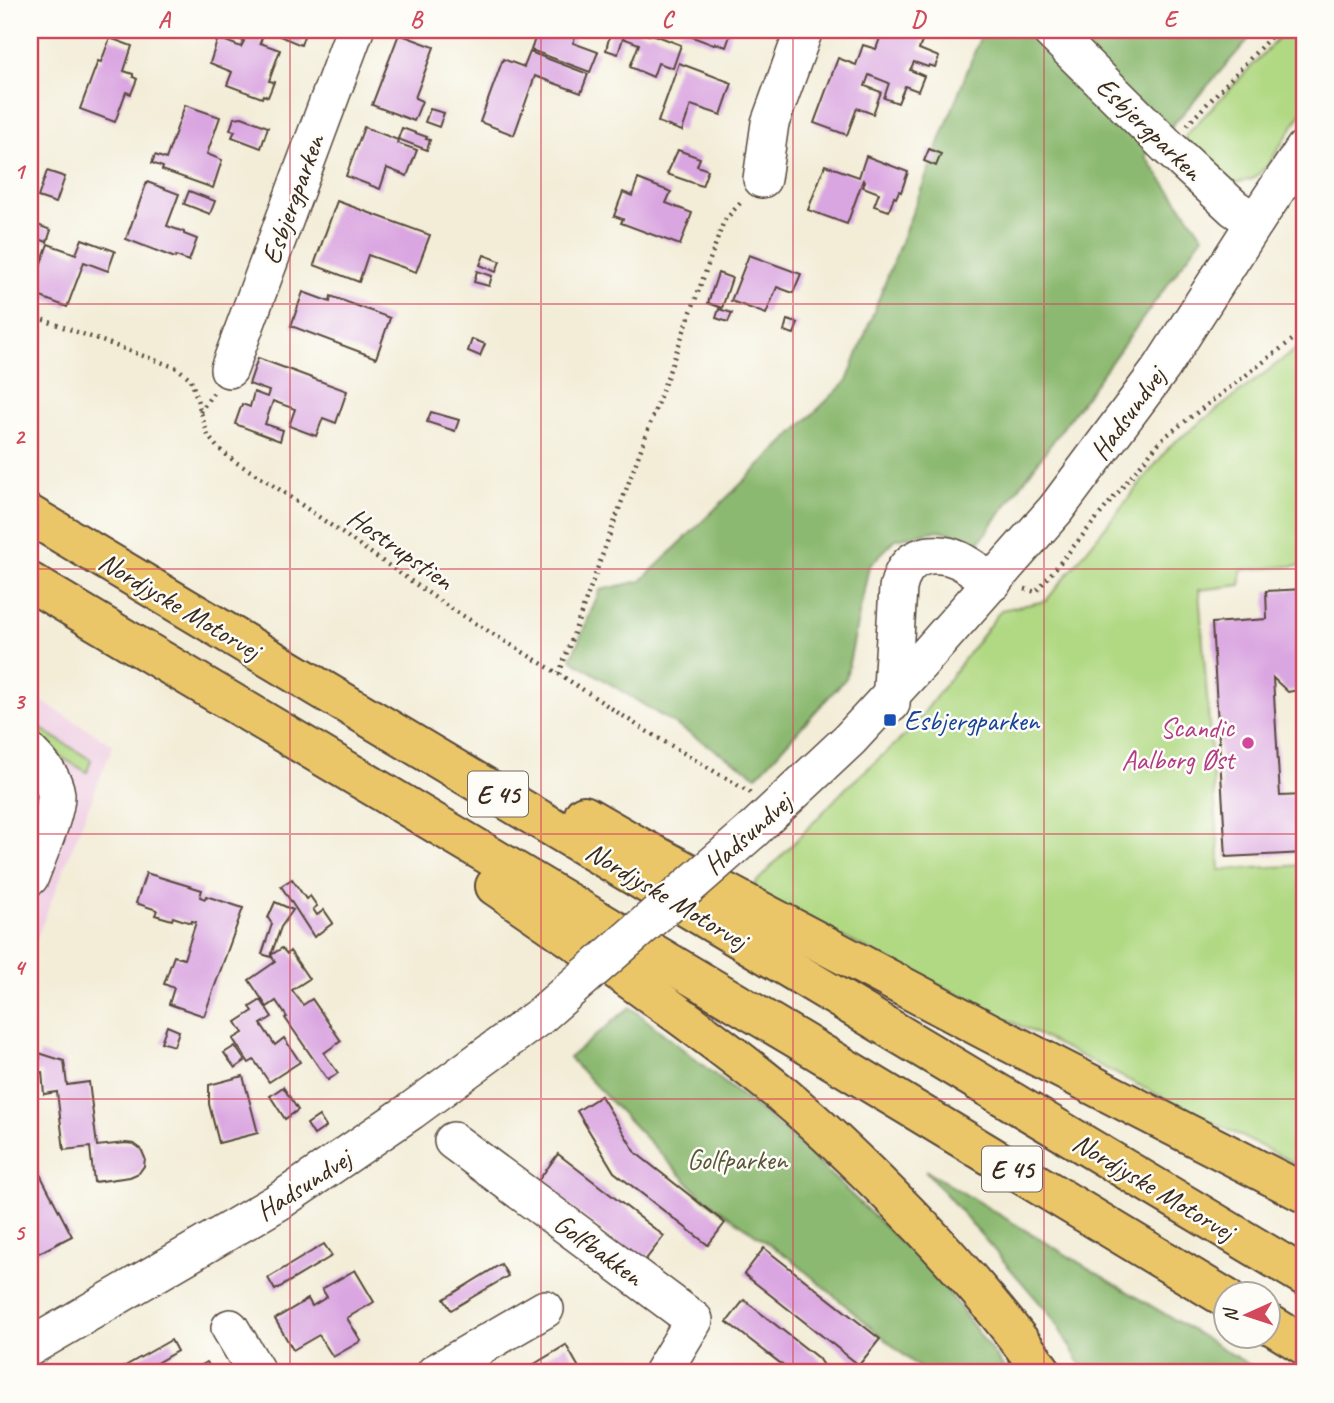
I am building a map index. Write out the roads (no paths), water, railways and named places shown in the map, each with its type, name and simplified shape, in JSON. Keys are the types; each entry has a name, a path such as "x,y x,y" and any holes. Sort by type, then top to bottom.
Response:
{"highway":[{"path":"30,505 373,693 638,846 989,1032 1304,1193"},
{"name":"Nordjyske Motorvej","path":"30,515 1304,1276"},
{"name":"Nordjyske Motorvej","path":"30,582 1212,1290"},
{"path":"170,664 654,996 783,1096 879,1182 963,1271 1043,1373"},
{"path":"1282,1332 1304,1345"}],"street":[{"name":"Esbjergparken","path":"229,369 355,30"},
{"path":"762,179 771,123 804,30"},
{"name":"Esbjergparken","path":"1049,30 1167,146 1234,208 1255,222"},
{"name":"Hadsundvej","path":"30,1347 278,1202 411,1111 540,1016 764,819 850,739 1056,509 1162,367 1304,149"},
{"path":"890,720 898,588 902,573 918,557 938,554 958,559 993,582"},
{"path":"30,753 48,773 56,793 53,812 30,877"},
{"name":"Golfbakken","path":"453,1141 694,1320 662,1373"},
{"path":"435,1373 545,1309"},
{"path":"230,1328 257,1373"}],"place":[{"name":"Esbjergparken","path":"890,720"},
{"name":"Scandic Aalborg Øst","path":"1248,743"}],"park label":[{"name":"Golfparken","path":"737,1159"}]}
